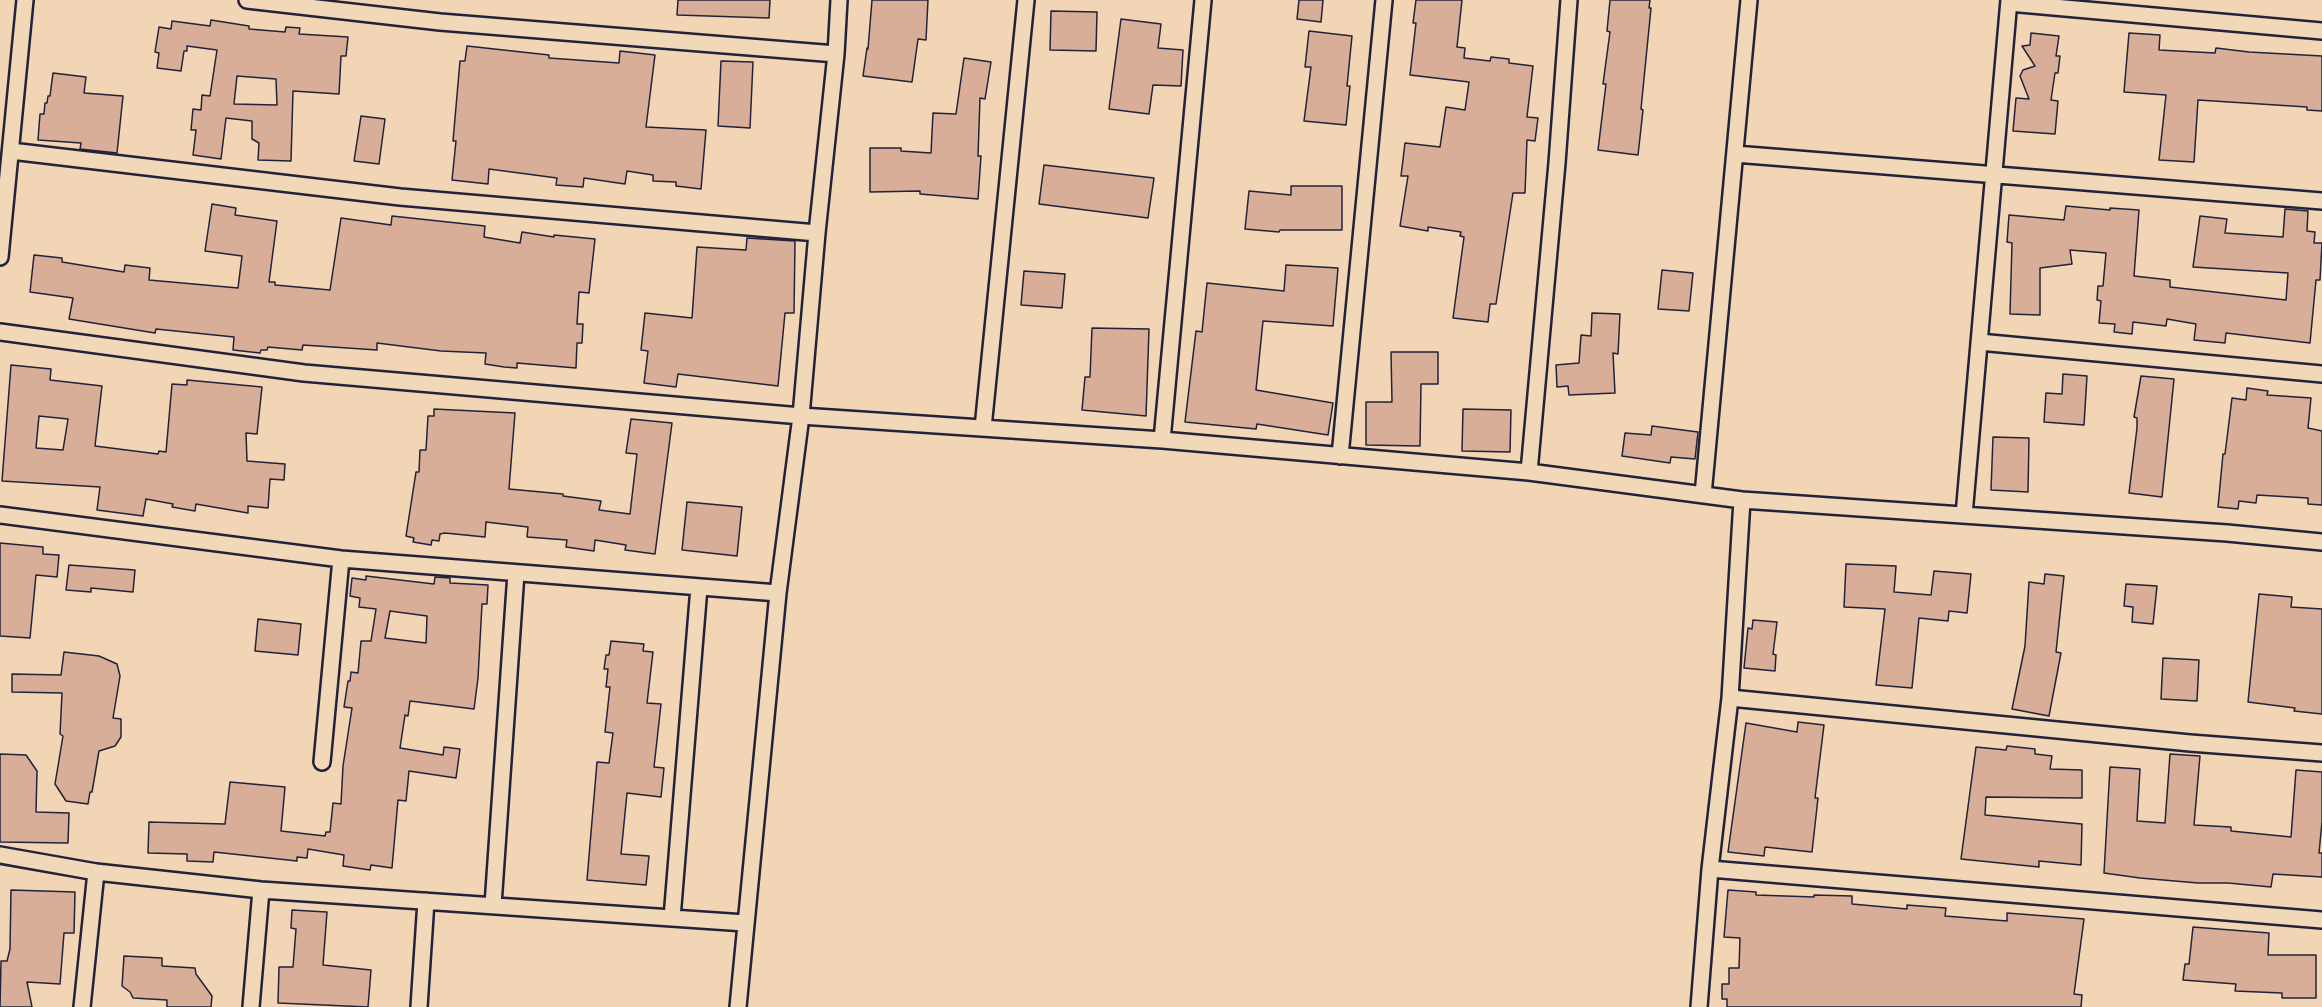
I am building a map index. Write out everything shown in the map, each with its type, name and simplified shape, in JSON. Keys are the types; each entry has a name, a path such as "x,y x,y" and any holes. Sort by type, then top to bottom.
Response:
{"street":[{"path":"0,257 25,0"},
{"path":"248,0 440,22 836,54"},
{"path":"738,1007 778,593 801,416 836,54 839,0"},
{"path":"983,428 1026,0"},
{"path":"1162,440 1203,0"},
{"path":"1340,456 1384,0"},
{"path":"1529,472 1557,163 1569,0"},
{"path":"1703,495 1749,0"},
{"path":"1964,515 2009,2 2322,31"},
{"path":"11,151 400,197 817,233"},
{"path":"1735,154 2322,201"},
{"path":"0,332 304,373 801,416 1162,440 1529,472 1742,500 2227,532 2322,542"},
{"path":"1979,342 2322,374"},
{"path":"1698,1007 1710,869 1730,698 1742,500"},
{"path":"0,515 341,559 778,593"},
{"path":"322,762 341,559"},
{"path":"493,905 516,573"},
{"path":"672,918 699,587"},
{"path":"1730,698 2190,743 2322,753"},
{"path":"0,855 96,873 261,890 745,923"},
{"path":"1710,869 2322,920"},
{"path":"82,1007 96,873"},
{"path":"251,1007 261,890"},
{"path":"419,1007 426,901"}],"building":[{"path":"678,0 770,0 769,18 677,15"},
{"path":"872,0 928,0 926,40 918,39 912,82 863,76"},
{"path":"1299,0 1323,0 1321,22 1297,19"},
{"path":"1416,0 1462,0 1457,47 1465,48 1464,58 1490,61 1491,57 1509,59 1509,63 1533,66 1527,117 1538,118 1535,141 1527,140 1525,193 1513,193 1496,304 1490,304 1488,322 1453,318 1464,237 1460,236 1461,232 1428,227 1428,231 1400,226 1408,176 1401,176 1405,143 1440,147 1446,107 1465,110 1469,82 1410,75 1416,23 1413,23"},
{"path":"1610,0 1650,0 1638,155 1598,150 1606,84 1603,84 1610,32 1607,31"},
{"path":"1051,11 1097,12 1096,51 1050,50"},
{"path":"1121,19 1161,24 1158,48 1183,50 1181,86 1153,85 1149,114 1109,109"},
{"path":"211,20 249,26 249,29 285,32 286,27 300,28 299,34 348,37 346,56 341,56 339,94 293,91 291,161 258,160 259,143 252,139 252,121 226,118 221,159 193,155 196,130 191,130 193,109 201,110 202,95 210,96 217,50 187,46 181,71 157,68 159,53 155,52 159,27 171,29 172,21 210,26","holes":["237,76 276,79 277,105 234,104"]},
{"path":"1309,31 1352,36 1346,125 1304,121 1311,67 1305,67"},
{"path":"2031,33 2059,36 2056,56 2060,56 2058,73 2055,73 2051,100 2058,101 2055,134 2013,131 2016,98 2029,99 2020,76 2023,70 2035,66 2022,46 2030,45"},
{"path":"2129,33 2160,35 2159,50 2215,53 2216,48 2322,56 2322,111 2307,110 2307,107 2198,100 2194,162 2159,160 2166,95 2124,92"},
{"path":"467,46 549,55 549,58 619,63 620,51 655,55 646,127 706,130 701,189 676,186 676,182 653,181 653,175 627,171 625,184 584,178 583,187 556,185 557,178 489,169 488,184 452,180 460,61 465,61"},
{"path":"964,58 991,62 985,99 980,98 978,156 981,156 978,199 920,194 920,191 870,192 870,148 901,148 901,151 931,153 933,113 956,114"},
{"path":"721,61 753,62 750,128 718,126"},
{"path":"53,73 86,77 84,93 123,96 117,153 80,149 81,143 38,140 40,114 44,114 45,103 50,96"},
{"path":"361,116 385,119 379,164 354,161"},
{"path":"1044,165 1154,178 1148,218 1039,204"},
{"path":"1291,186 1342,186 1342,230 1280,230 1279,232 1245,229 1249,191 1291,195"},
{"path":"212,204 236,208 235,215 277,221 269,282 275,282 275,285 330,290 341,218 391,225 392,216 485,226 484,237 520,243 522,232 554,237 554,235 595,239 589,293 579,292 577,324 583,324 582,343 577,343 576,368 517,363 517,368 504,367 485,364 486,353 441,351 377,343 377,350 303,345 302,350 268,347 260,353 233,350 234,337 156,329 155,333 69,319 73,298 30,292 34,255 62,258 62,262 124,272 125,265 150,268 149,280 238,288 242,256 205,251"},
{"path":"2066,206 2139,210 2134,276 2170,280 2170,287 2286,300 2288,273 2193,267 2200,216 2227,219 2225,233 2283,237 2285,209 2308,211 2307,231 2315,232 2314,243 2322,243 2320,280 2316,280 2310,343 2226,333 2225,343 2194,340 2196,324 2167,319 2166,326 2133,322 2132,334 2114,332 2115,324 2099,323 2101,301 2097,300 2098,286 2103,286 2106,253 2070,250 2072,264 2040,268 2040,315 2010,314 2012,243 2007,242 2009,215 2064,220"},
{"path":"747,238 795,241 794,313 785,313 778,386 678,374 676,387 644,383 648,351 641,350 645,313 692,318 697,247 746,250"},
{"path":"1286,265 1338,268 1333,326 1263,321 1256,390 1333,403 1328,435 1257,424 1256,429 1185,422 1196,331 1202,332 1207,283 1284,291"},
{"path":"1662,270 1693,273 1689,311 1658,309"},
{"path":"1024,271 1065,274 1062,308 1021,305"},
{"path":"1592,313 1620,314 1618,354 1613,353 1615,393 1569,395 1568,386 1557,387 1556,365 1579,363 1581,335 1591,336"},
{"path":"1092,328 1149,329 1146,416 1082,410 1085,377 1090,377"},
{"path":"1391,352 1438,352 1438,384 1421,384 1420,446 1366,445 1366,402 1392,402"},
{"path":"11,365 51,369 50,380 102,386 95,446 158,454 159,451 166,452 172,384 187,385 187,380 262,387 257,434 246,433 247,461 285,464 284,480 270,479 268,508 248,506 248,513 196,504 195,511 146,499 143,516 97,510 100,487 2,481","holes":["39,416 68,419 63,450 36,448"]},
{"path":"2063,374 2087,376 2084,425 2044,422 2046,393 2062,394"},
{"path":"2141,376 2174,379 2162,497 2129,493 2137,428 2137,418 2134,417"},
{"path":"2247,388 2268,391 2267,395 2311,398 2308,428 2322,431 2322,505 2308,504 2308,498 2257,495 2256,503 2239,501 2238,509 2218,507 2232,398 2246,400"},
{"path":"434,409 515,413 509,489 563,494 563,496 601,501 599,510 630,514 637,454 626,453 631,419 672,423 655,554 625,550 626,545 595,540 594,551 566,547 567,540 527,537 528,527 486,522 485,537 445,533 440,534 439,541 432,540 431,545 413,542 414,538 406,536 416,472 419,472 420,450 426,450 428,416 434,416"},
{"path":"1463,409 1511,410 1510,452 1462,451"},
{"path":"1652,426 1698,432 1695,459 1671,457 1670,463 1622,456 1625,433 1651,435"},
{"path":"1993,437 2029,438 2028,492 1991,490"},
{"path":"687,502 742,507 737,556 682,550"},
{"path":"0,543 43,547 43,554 59,555 57,577 36,575 30,638 0,636"},
{"path":"1846,564 1896,566 1894,592 1931,595 1934,571 1971,574 1967,613 1949,611 1948,621 1919,618 1912,688 1876,685 1885,609 1844,607"},
{"path":"69,565 135,570 133,592 91,588 91,592 66,590"},
{"path":"2045,574 2064,576 2056,652 2061,653 2049,716 2012,709 2025,646 2029,582 2044,584"},
{"path":"366,576 434,584 435,577 450,578 450,583 488,585 487,604 482,604 474,709 410,701 408,716 405,715 400,748 443,755 444,747 460,749 456,778 409,771 406,801 398,800 392,868 371,865 370,870 343,866 344,855 308,849 307,858 297,857 297,861 214,852 213,862 187,861 187,854 148,853 149,822 225,824 230,782 285,787 281,831 325,836 326,832 330,832 333,803 341,804 343,766 352,708 344,707 348,681 350,681 351,672 358,673 361,641 371,641 376,609 359,607 360,598 350,596 352,578 366,580","holes":["390,611 427,616 426,643 385,638"]},
{"path":"2126,584 2157,586 2153,624 2132,622 2133,607 2124,606"},
{"path":"2259,594 2292,597 2291,607 2322,609 2322,714 2248,702"},
{"path":"258,619 301,624 298,655 255,651"},
{"path":"1753,620 1777,622 1773,654 1776,655 1775,671 1744,668 1748,628 1752,629"},
{"path":"611,641 644,644 643,651 653,652 647,703 661,704 654,767 664,768 661,797 627,793 621,854 649,856 646,885 587,880 597,762 609,763 613,733 605,732 610,687 606,687 608,669 604,669"},
{"path":"64,652 99,656 117,664 120,676 113,718 121,719 121,737 115,746 99,751 88,804 66,801 55,784 63,736 60,734 62,693 12,692 12,674 61,675"},
{"path":"2163,658 2199,660 2197,701 2161,699"},
{"path":"1798,722 1824,725 1815,798 1818,798 1812,852 1765,847 1764,856 1728,852 1746,723 1797,732"},
{"path":"2007,746 2035,749 2035,754 2052,756 2050,769 2082,770 2082,798 1986,797 1985,815 2082,824 2081,865 2039,861 2039,867 1961,859 1976,747 2006,750"},
{"path":"0,754 26,755 37,771 36,812 69,813 68,843 0,842"},
{"path":"2170,754 2200,756 2194,825 2231,827 2231,831 2291,837 2296,770 2322,772 2322,822 2319,853 2322,853 2322,877 2273,874 2271,887 2198,883 2104,873 2110,767 2140,769 2137,821 2165,823"},
{"path":"11,890 75,892 74,933 64,933 60,984 27,982 32,1007 0,1007 1,961 7,961 10,949"},
{"path":"1728,890 1756,892 1756,895 1852,896 1852,904 1907,909 1907,905 1946,908 1945,916 2007,921 2007,913 2084,919 2074,994 2082,995 2081,1007 1727,1007 1727,999 1722,999 1722,984 1729,984 1729,968 1739,968 1740,938 1724,937"},
{"path":"292,910 327,912 323,965 371,970 368,1007 278,1003 279,967 293,967 296,929 291,928"},
{"path":"2193,927 2269,933 2268,955 2316,955 2316,998 2282,998 2282,993 2235,991 2236,984 2183,980 2185,964 2189,964"},
{"path":"124,956 162,958 162,966 195,968 196,974 212,996 211,1007 167,1007 167,1000 133,998 130,992 122,986"}]}
